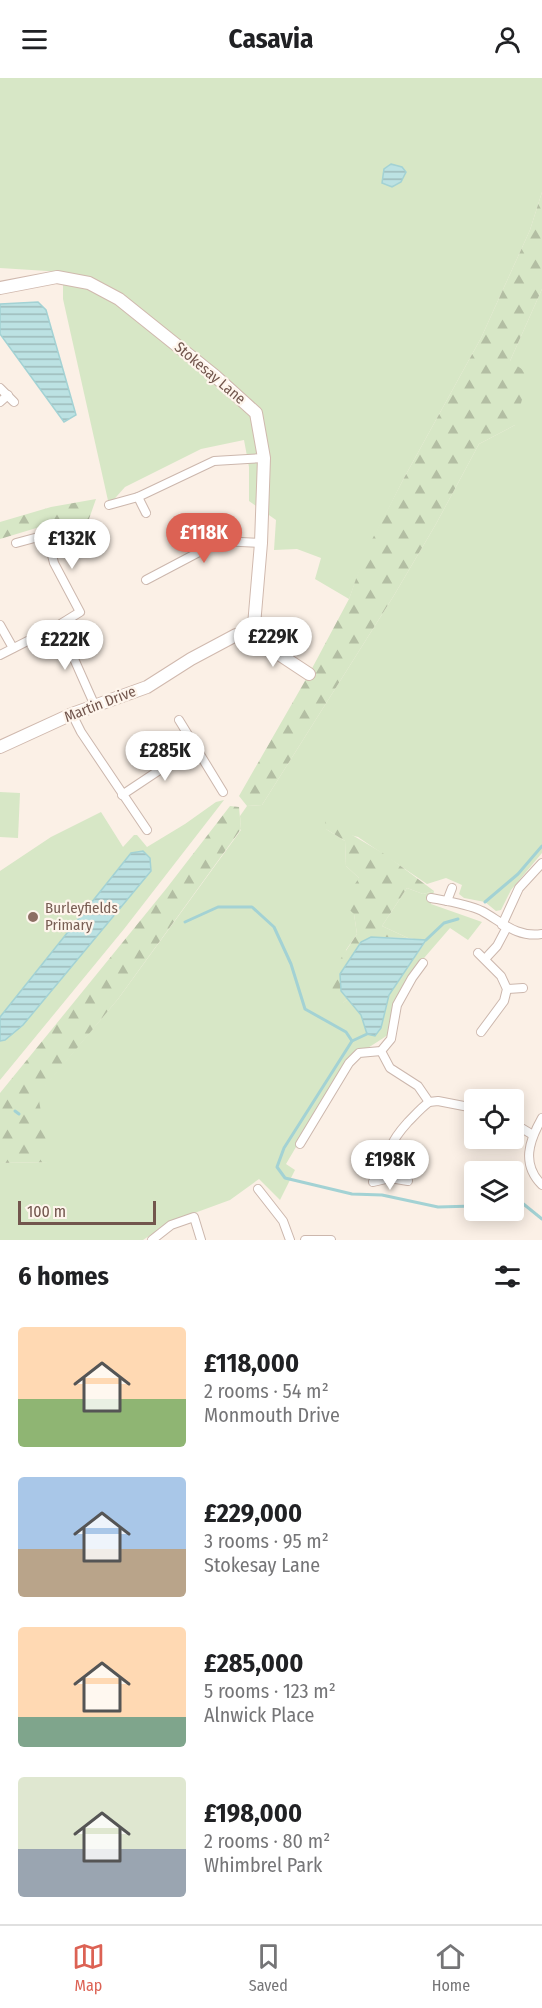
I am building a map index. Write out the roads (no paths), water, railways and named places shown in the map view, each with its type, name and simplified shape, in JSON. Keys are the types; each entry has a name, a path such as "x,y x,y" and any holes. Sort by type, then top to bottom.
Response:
{"street":[{"name":"Stokesay Lane","path":"0,288 12,284 62,278 90,283 118,299 215,376 256,413 264,458 261,543 253,637"},
{"path":"0,388 11,399 0,402"},
{"path":"109,505 138,497 214,461 264,458"},
{"path":"138,497 146,513"},
{"path":"16,543 68,529"},
{"path":"0,655 80,612 54,563 47,535"},
{"path":"146,580 220,542 261,543"},
{"path":"0,625 13,648"},
{"path":"59,625 95,706"},
{"name":"Martin Drive","path":"0,747 72,714 147,687 236,635 253,637"},
{"path":"253,637 309,674"},
{"path":"72,714 81,732 147,830"},
{"path":"179,720 223,792"},
{"path":"122,795 194,747"},
{"path":"481,1032 504,1000 507,989 501,976 481,956 497,946 515,894 542,862"},
{"path":"447,901 452,888"},
{"path":"431,898 481,911 504,926 525,934 542,934"},
{"path":"300,1144 349,1063 359,1053 381,1051 391,1039 397,1005 423,963"},
{"path":"507,989 523,988"},
{"path":"381,1051 390,1068 418,1086 429,1102"},
{"path":"390,1178 388,1158 391,1144 399,1132 429,1102 438,1101 464,1106"},
{"path":"542,1118 530,1143 528,1159 533,1173 542,1185"},
{"path":"524,1130 533,1135"},
{"path":"373,1182 390,1178 408,1180"},
{"path":"258,1189 283,1221 290,1240"},
{"path":"152,1240 171,1225 194,1217 201,1240"},
{"path":"305,1240 331,1240"}],"water":[{"path":"391,164 402,167 406,172 401,182 392,187 382,183 384,169"},
{"path":"38,302 46,310 76,415 64,422 0,334 0,304"},
{"path":"143,851 150,858 151,871 23,1025 5,1040 0,1041 0,1017 131,853"},
{"path":"371,937 426,940 389,995 381,1028 375,1036 367,1034 361,1015 341,991 340,974 361,942"}],"waterway":[{"path":"485,902 518,874 542,846"},
{"path":"185,922 218,907 252,907 274,927 291,964 305,1009 346,1032 352,1041"},
{"path":"426,940 444,923 458,919"},
{"path":"367,1034 352,1041 284,1148 277,1167 285,1178 352,1194 382,1195 438,1207 464,1206"},
{"path":"15,1111 19,1114"},
{"path":"524,1204 542,1219"}],"place":[{"name":"Burleyfields Primary","path":"33,917"}]}
